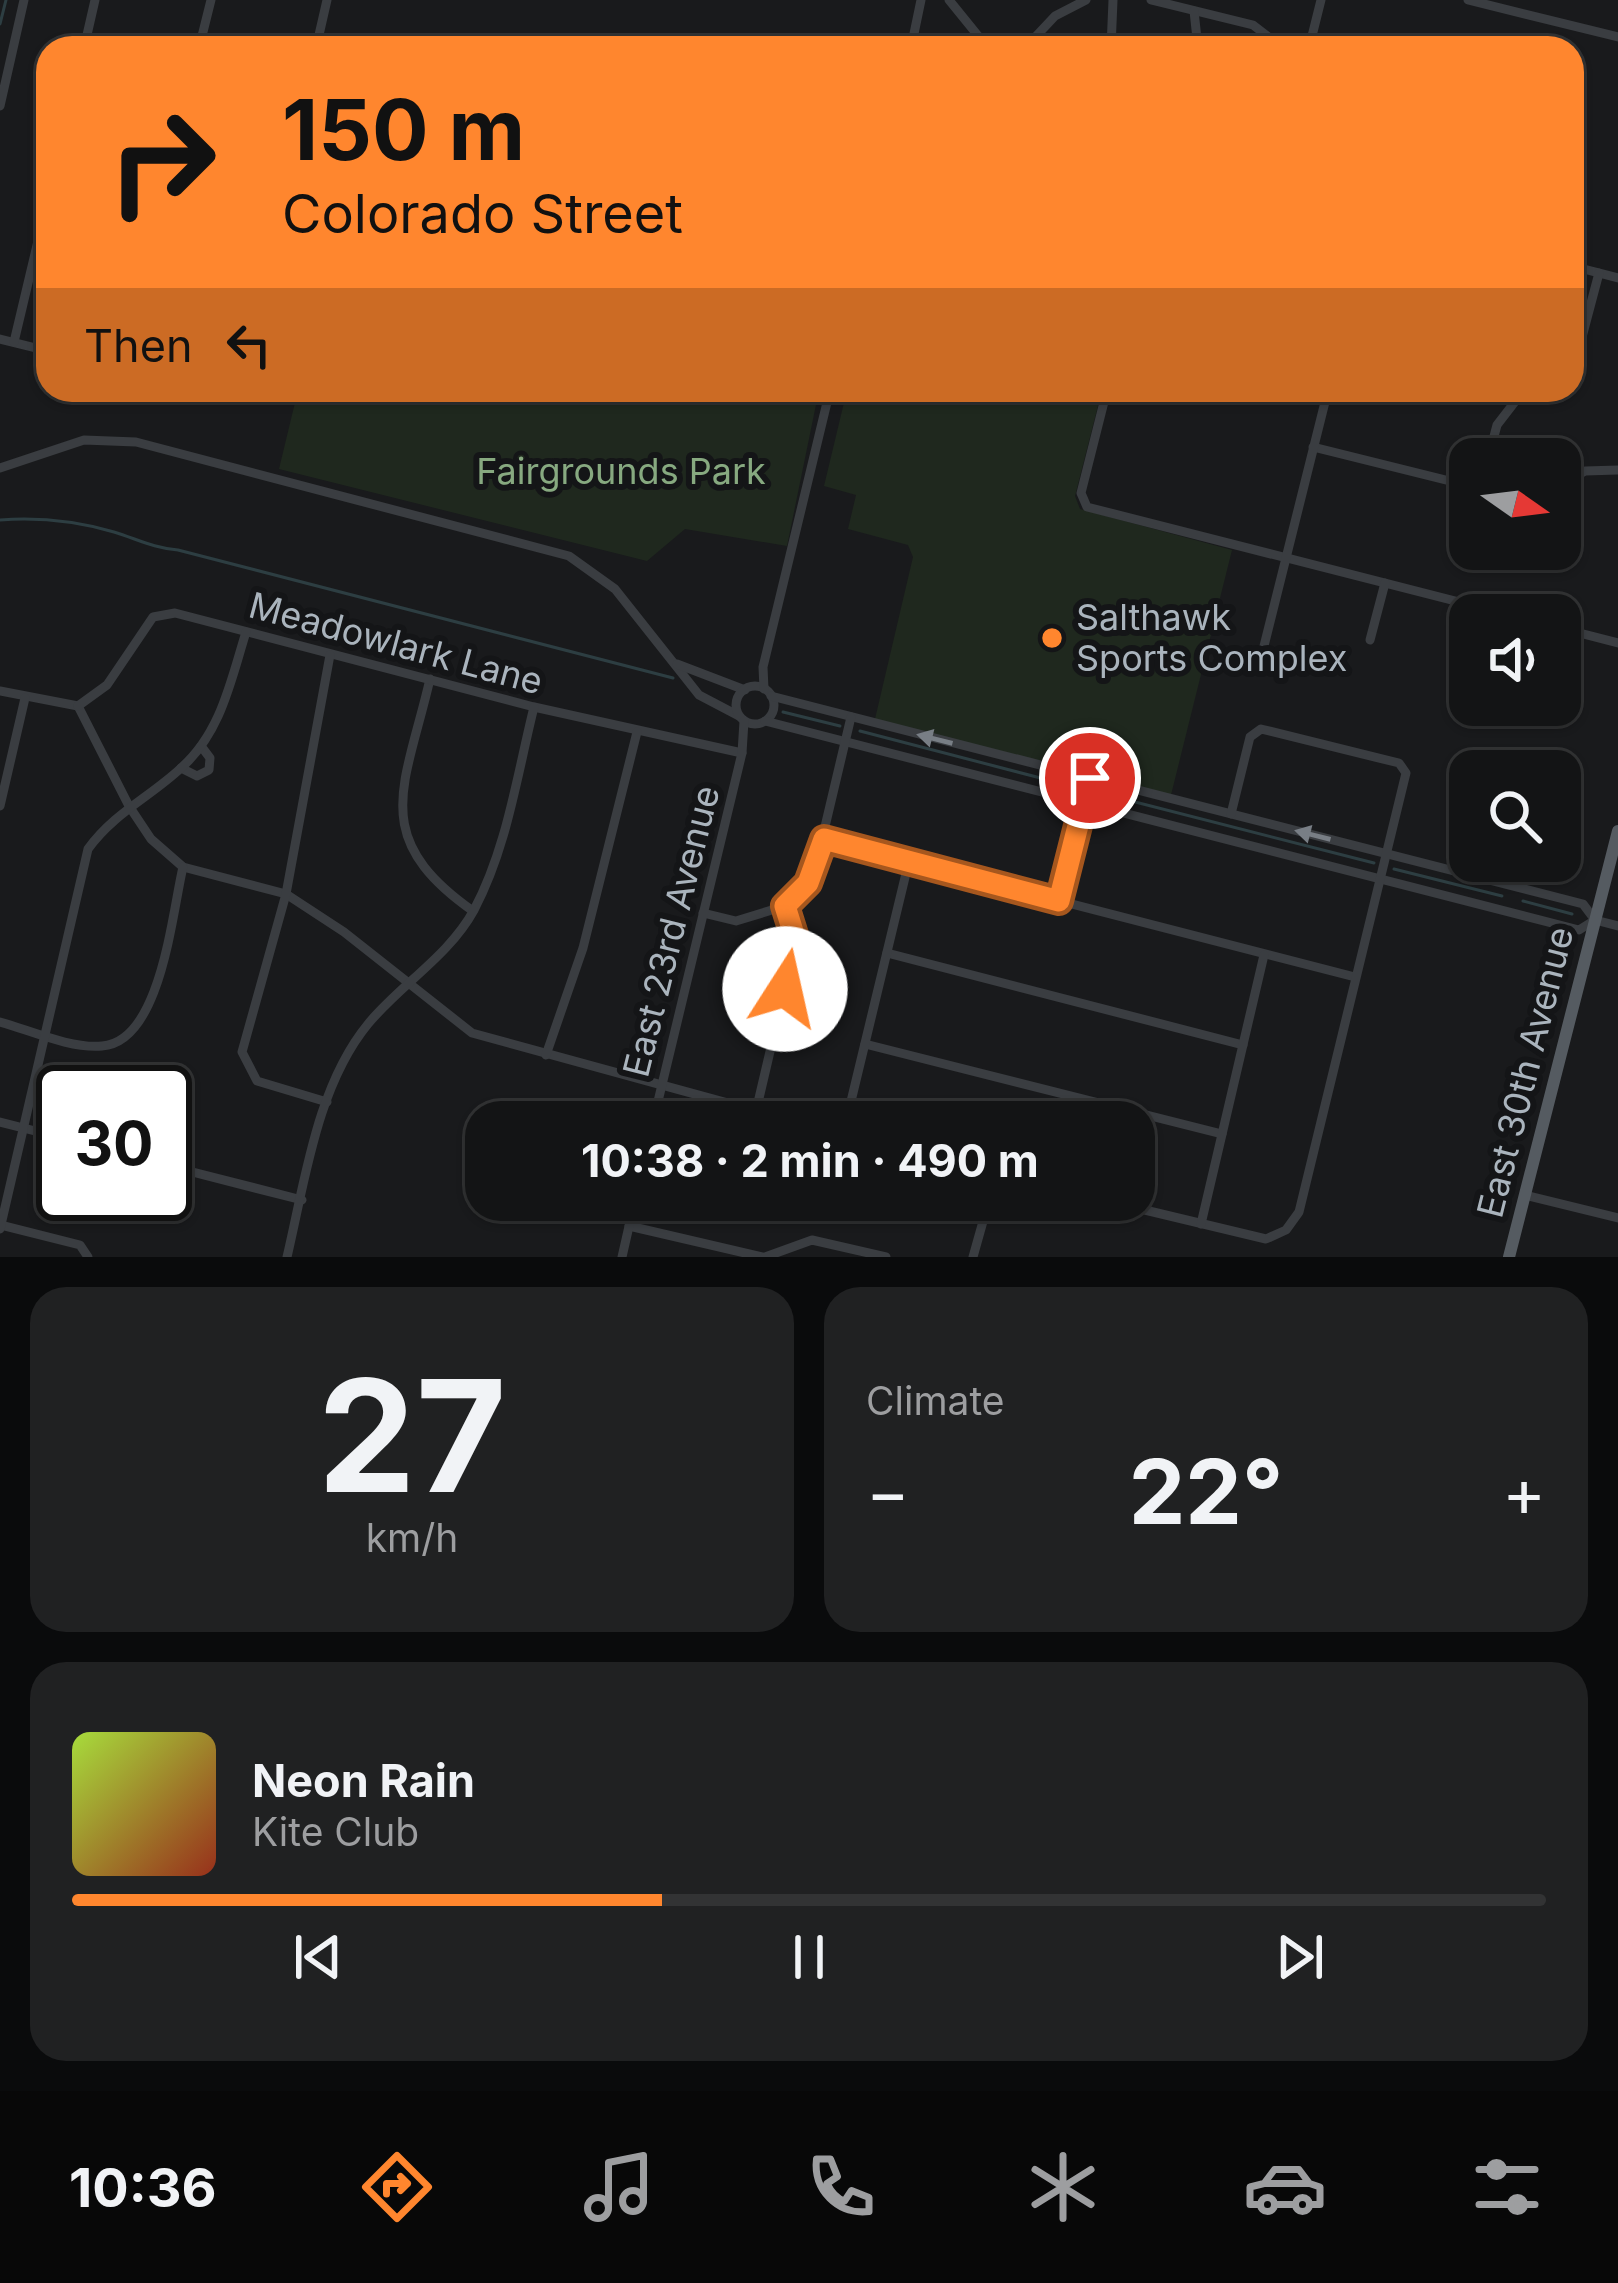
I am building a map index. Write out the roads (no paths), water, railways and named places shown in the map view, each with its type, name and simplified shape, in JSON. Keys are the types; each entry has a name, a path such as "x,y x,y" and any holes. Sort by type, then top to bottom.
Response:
{"main road":[{"name":"East 30th Avenue","path":"1509,1257 1618,832"}],"street":[{"path":"0,106 24,0"},
{"path":"87,36 95,0"},
{"path":"203,36 211,0"},
{"path":"319,36 327,0"},
{"path":"913,36 921,0"},
{"path":"950,0 978,36"},
{"path":"1036,36 1054,16 1086,0"},
{"path":"1112,36 1113,0"},
{"path":"1151,0 1253,25 1267,36"},
{"path":"1312,36 1321,0"},
{"path":"1468,0 1618,38"},
{"path":"1194,10 1197,36"},
{"path":"0,46 13,49"},
{"path":"14,342 36,249"},
{"path":"1584,269 1618,278"},
{"path":"1584,329 1599,273"},
{"path":"0,339 36,348"},
{"path":"761,723 772,713 764,667 827,402"},
{"path":"1104,402 1083,503 1449,599"},
{"path":"1259,666 1325,402"},
{"path":"1494,438 1497,425 1515,402"},
{"path":"0,468 84,440 136,442 569,556 616,589 700,695 742,719 845,741 1579,930 1595,920"},
{"path":"1313,448 1449,481"},
{"path":"1581,474 1618,470"},
{"path":"1370,640 1385,583"},
{"name":"Meadowlark Lane","path":"78,706 107,685 153,617 175,613 534,707 742,753"},
{"path":"88,1257 80,1245 0,1227 88,849 107,823 181,768 201,746 223,704 246,632"},
{"path":"1581,633 1618,643"},
{"path":"327,1102 257,1081 242,1052 286,894 331,655"},
{"path":"675,663 746,689 851,717 1582,904 1595,920 1618,926"},
{"path":"742,719 736,702 764,667"},
{"path":"430,679 400,815 409,850 434,883 473,910"},
{"path":"0,691 78,706 129,806 151,839 183,867 286,894 344,932 472,1033 718,1101"},
{"path":"0,806 26,698"},
{"path":"287,1257 327,1102 345,1057 369,1023 473,910 497,857 534,707"},
{"path":"703,914 736,921 785,906 808,883 824,839 851,717"},
{"name":"East 23rd Avenue","path":"658,1101 742,753 742,719"},
{"name":"East 23rd Avenue","path":"742,753 761,723"},
{"path":"1155,1213 1266,1239 1286,1230 1305,1192 1406,773 1399,763 1261,729 1250,737 1232,814"},
{"path":"546,1054 583,948 637,732"},
{"path":"181,768 196,776 209,770 210,758 201,746"},
{"path":"1059,901 1090,778"},
{"path":"824,839 908,865 1354,977"},
{"path":"851,1101 908,865"},
{"path":"0,1022 102,1047 128,1035 149,1012 183,867"},
{"path":"1508,912 1514,886"},
{"path":"758,1101 796,941 785,906"},
{"path":"887,953 1243,1046"},
{"path":"1201,1224 1264,956"},
{"path":"865,1044 1222,1134"},
{"path":"0,1122 36,1131"},
{"path":"192,1172 302,1200"},
{"path":"1525,1196 1618,1218"},
{"path":"622,1257 630,1221"},
{"path":"973,1257 983,1221"},
{"path":"629,1226 764,1257 812,1240 842,1252 886,1257"}],"waterway":[{"path":"0,24 6,0"},
{"path":"0,520 100,528 673,678"},
{"path":"783,712 840,726"},
{"path":"860,731 1079,788"},
{"path":"1100,793 1374,863"},
{"path":"1394,869 1502,896"},
{"path":"1523,901 1572,914"}],"place":[{"name":"Salthawk Sports Complex","path":"1052,638"}],"park label":[{"name":"Fairgrounds Park","path":"621,471"}]}
